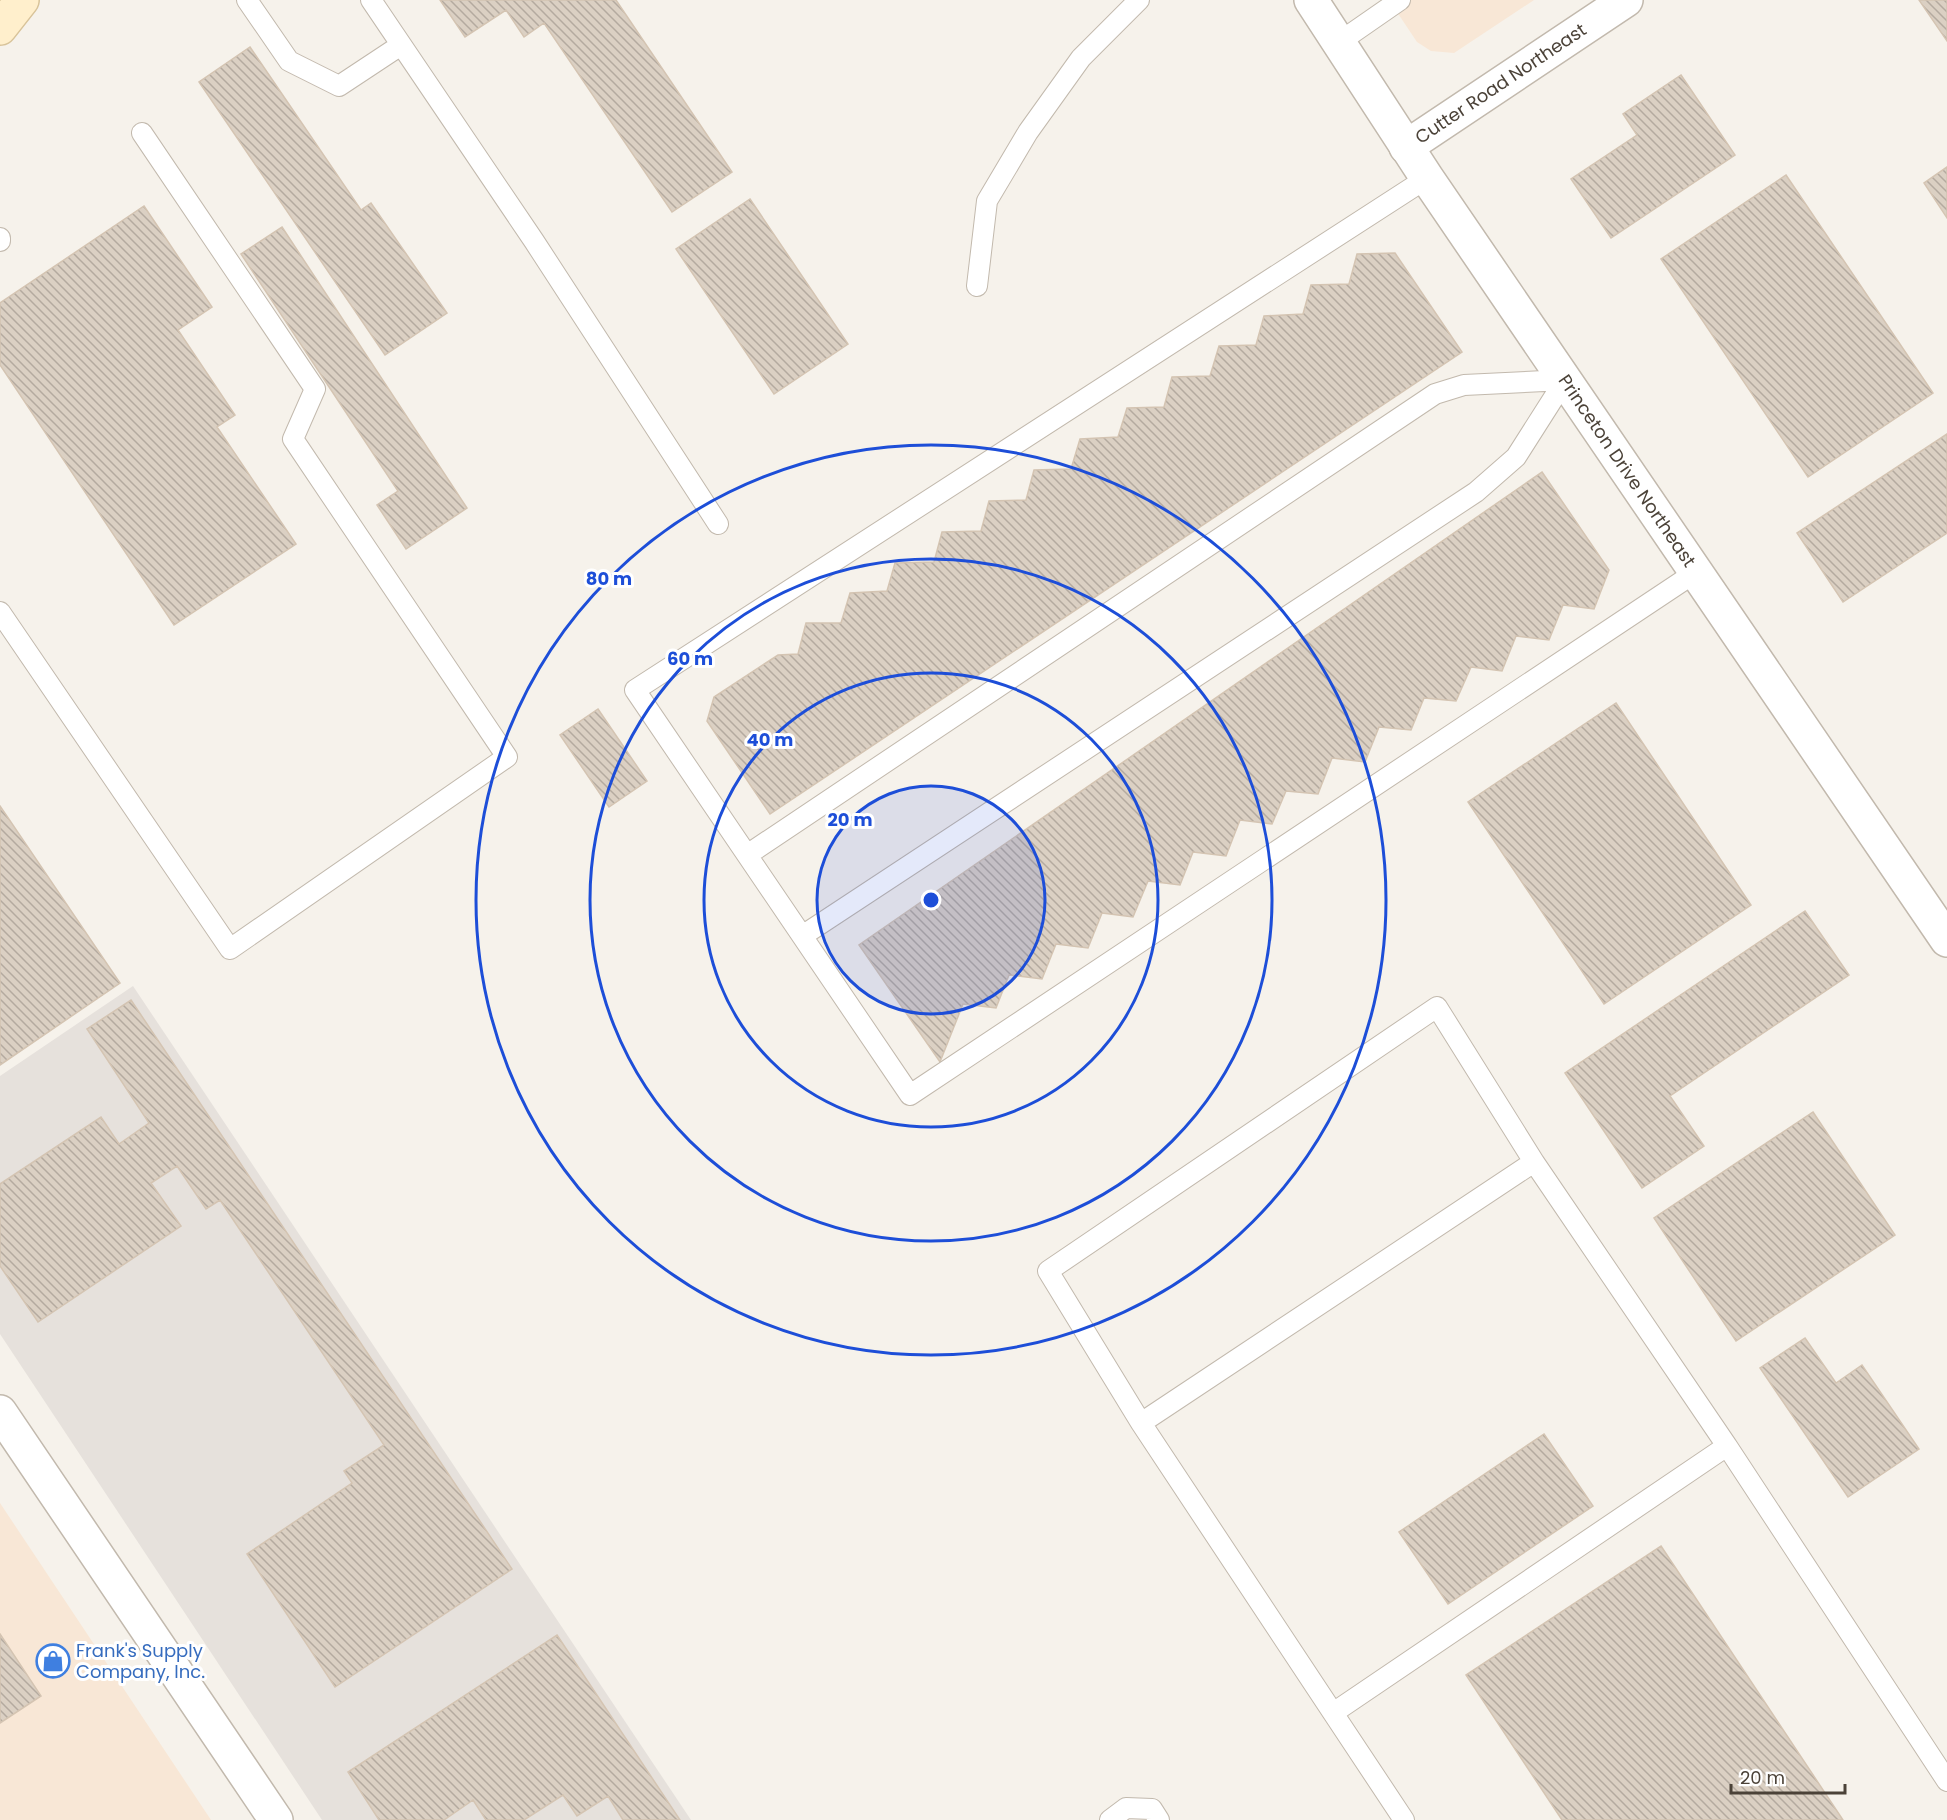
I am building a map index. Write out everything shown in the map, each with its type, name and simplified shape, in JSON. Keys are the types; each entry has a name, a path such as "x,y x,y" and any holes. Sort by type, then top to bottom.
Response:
{"main road":[{"path":"0,27 22,0"}],"street":[{"name":"Princeton Drive Northeast","path":"1311,0 1406,147 1947,940"},
{"name":"Cutter Road Northeast","path":"1406,147 1626,0"},
{"path":"0,1412 276,1820"}],"lane":[{"path":"247,0 289,61 339,86 401,45"},
{"path":"371,0 534,242 718,524"},
{"path":"977,286 987,201 1028,132 1081,58 1139,0"},
{"path":"1338,43 1399,0"},
{"path":"0,612 230,949 507,757 293,439 315,389 142,133"},
{"path":"1427,178 635,690 910,1095 1696,572"},
{"path":"747,855 1435,394 1464,385 1565,380"},
{"path":"802,936 1476,492 1516,457 1565,380"},
{"path":"1404,1820 1141,1423 1048,1271 1437,1007 1534,1162 1727,1446 1947,1781"},
{"path":"1141,1423 1534,1162"},
{"path":"1333,1713 1727,1446"},
{"path":"1110,1820 1126,1809 1152,1809 1159,1820"}],"shaded area":[{"path":"1389,0 1534,0 1454,53 1431,51 1417,42"},
{"path":"133,986 691,1820 322,1820 0,1334 0,1076"},
{"name":"Frank's Supply Company, Inc.","path":"0,1503 211,1820 0,1820"}],"building":[{"path":"440,0 616,0 732,172 672,212 544,23 524,37 506,10 465,37"},
{"path":"1919,0 1947,0 1947,41"},
{"path":"250,47 361,210 371,203 447,313 385,355 199,82"},
{"path":"1681,75 1735,155 1611,238 1571,179 1637,135 1623,114"},
{"path":"1947,167 1947,218 1924,183"},
{"path":"1786,175 1933,393 1808,477 1661,259"},
{"path":"750,199 848,344 774,394 676,249"},
{"path":"144,206 212,307 178,330 235,415 217,427 296,544 174,625 0,365 0,303"},
{"path":"282,227 467,508 406,549 377,505 398,491 241,254"},
{"path":"1395,253 1462,352 770,814 707,721 714,697 778,655 798,654 806,623 841,623 850,593 887,591 895,563 934,562 942,532 981,531 989,501 1026,500 1034,470 1071,469 1080,439 1118,437 1127,408 1164,407 1172,377 1210,376 1219,346 1256,345 1264,316 1303,314 1311,285 1349,284 1357,254"},
{"path":"1947,434 1947,533 1843,602 1797,533"},
{"path":"1542,472 1609,570 1594,609 1563,605 1549,640 1516,636 1502,671 1471,667 1456,701 1424,698 1411,730 1379,727 1365,762 1332,758 1318,794 1286,791 1272,824 1240,820 1226,856 1193,852 1180,885 1148,881 1133,917 1102,913 1088,948 1056,944 1042,979 1009,975 996,1008 963,1004 940,1062 859,945"},
{"path":"1616,703 1751,905 1604,1004 1468,802"},
{"path":"598,709 647,781 609,807 560,735"},
{"path":"0,806 120,983 0,1065"},
{"path":"1805,911 1849,975 1670,1096 1704,1146 1642,1188 1565,1073"},
{"path":"131,1000 512,1569 335,1687 247,1554 352,1483 344,1471 384,1445 220,1200 206,1209 177,1166 151,1183 181,1226 38,1322 0,1266 0,1184 101,1117 119,1144 149,1123 87,1029"},
{"path":"1813,1112 1895,1235 1736,1341 1654,1218"},
{"path":"1805,1338 1836,1383 1862,1365 1919,1449 1848,1497 1760,1368"},
{"path":"1544,1434 1593,1506 1448,1604 1399,1532"},
{"path":"1661,1546 1843,1820 1562,1820 1466,1675"},
{"path":"0,1634 41,1696 0,1723"},
{"path":"557,1635 680,1820 623,1820 608,1796 577,1816 563,1795 524,1820 486,1820 473,1800 444,1820 379,1820 348,1772"}],"place":[{"name":"Frank's Supply Company, Inc.","path":"53,1661"}]}
